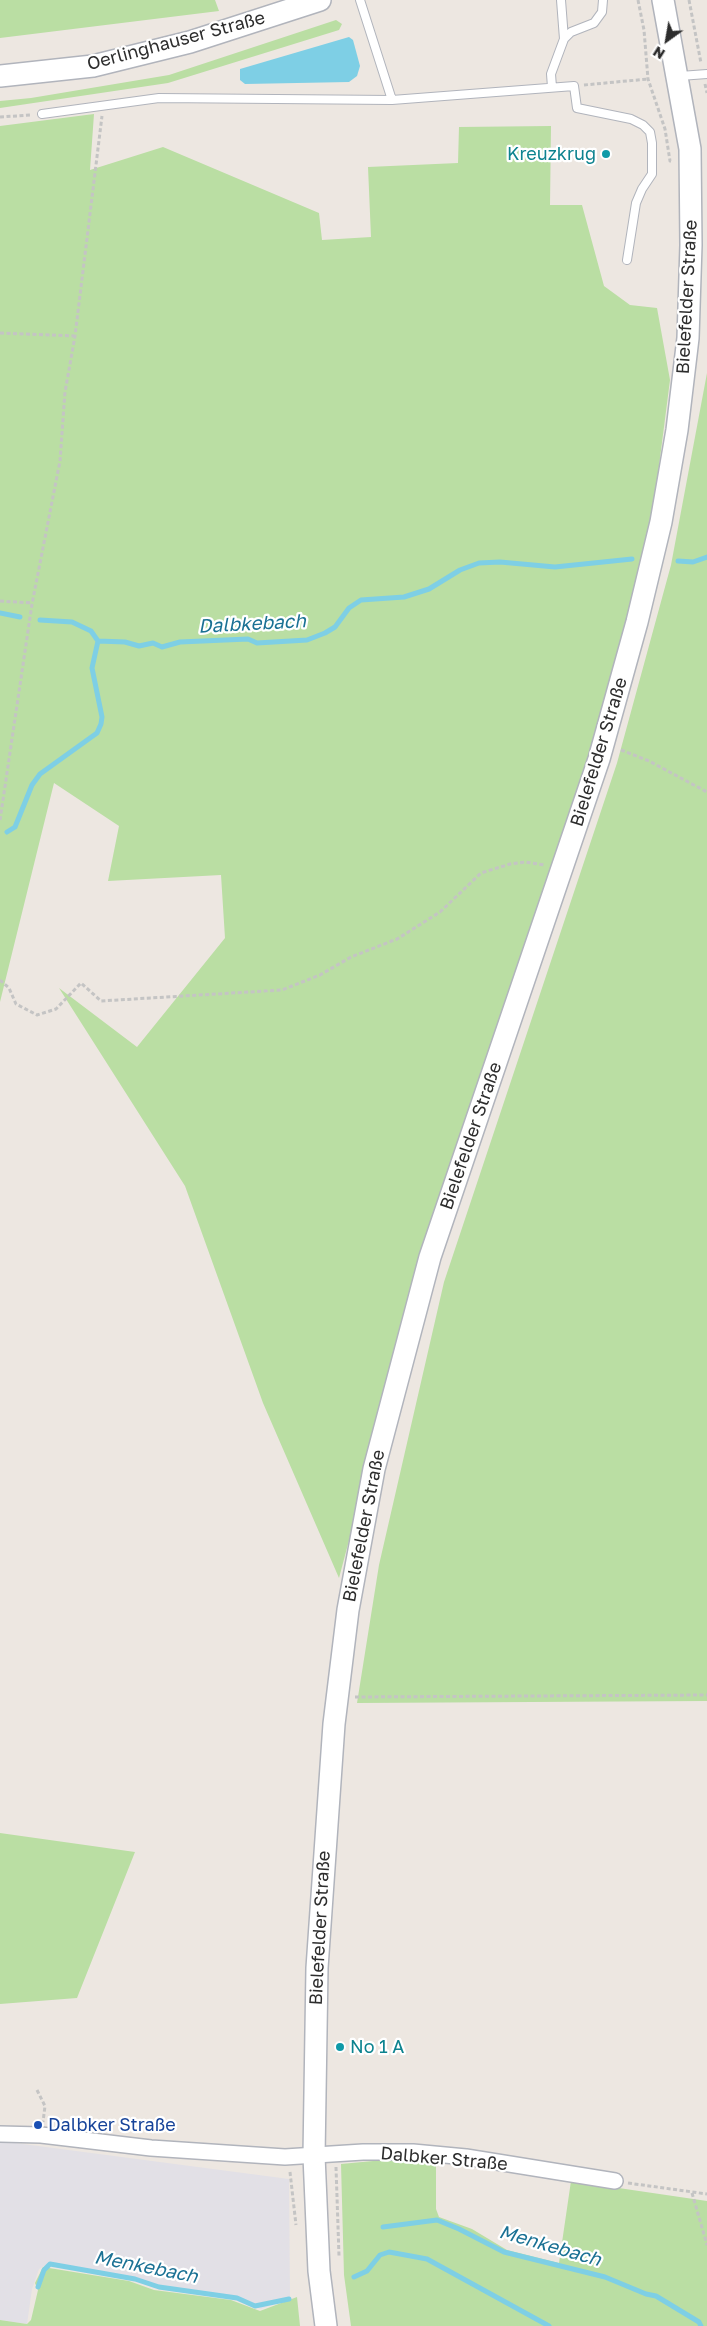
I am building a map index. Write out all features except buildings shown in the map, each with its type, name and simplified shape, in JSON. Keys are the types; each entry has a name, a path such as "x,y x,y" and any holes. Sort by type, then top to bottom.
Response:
{"main road":[{"name":"Oerlinghauser Straße","path":"0,76 94,66 190,42 320,0"},
{"name":"Bielefelder Straße","path":"326,2326 321,2287 314,2156 317,1968 334,1724 348,1610 374,1469 430,1257 563,870 599,759 637,622 661,522 677,430 688,338 691,245 690,149 663,0"}],"street":[{"name":"Dalbker Straße","path":"0,2134 41,2135 151,2148 285,2157 386,2151 422,2153 466,2157 615,2181"}],"lane":[{"path":"360,0 392,100"},
{"path":"561,0 564,39"},
{"path":"552,88 551,74 564,39 571,32 594,22 602,12 603,0"},
{"path":"678,76 705,75"},
{"path":"42,114 159,98 392,100 574,86 577,108 632,119 650,132 652,174 642,189 636,203 627,260"}],"path":[{"path":"638,0 644,30 648,79 652,95"},
{"path":"689,0 707,93"},
{"path":"574,86 648,79"},
{"path":"0,117 42,114"},
{"path":"0,820 32,604 60,461 65,392 75,336 101,123"},
{"path":"0,333 75,336"},
{"path":"0,601 32,604"},
{"path":"618,748 649,761 707,792"},
{"path":"0,980 9,988 16,1004 37,1015 56,1009 81,983 101,1001 282,990 320,975 351,957 397,940 440,912 481,873 510,864 525,862 563,870"},
{"path":"354,1688 352,1697 707,1696"},
{"path":"37,2090 45,2106 41,2135"},
{"path":"335,2154 339,2260"},
{"path":"285,2157 292,2177 297,2234"},
{"path":"615,2181 707,2194"},
{"path":"692,2192 707,2245"}],"shaded area":[{"path":"0,2141 289,2179 290,2298 261,2309 232,2298 154,2288 130,2279 46,2265 39,2269 32,2289 27,2324 0,2320"}],"green space":[{"path":"0,0 215,0 219,11 0,38"},
{"path":"336,20 342,24 339,30 168,83 0,108 0,101 31,98 169,75"},
{"path":"94,114 90,170 163,147 319,213 322,240 371,237 368,167 458,163 459,127 551,126 550,205 582,205 604,286 630,305 657,308 670,380 649,544 588,769 419,1277 339,1578 263,1403 185,1186 59,988 137,1047 225,938 221,875 108,881 119,826 54,783 0,1002 0,126"},
{"path":"707,373 707,1701 357,1703 379,1565 444,1282 617,763 671,565"},
{"path":"0,1833 135,1852 77,1998 0,2004"},
{"path":"405,2158 436,2162 436,2209 439,2217 472,2229 507,2250 559,2263 571,2181 707,2201 707,2326 351,2326 344,2275 341,2164"},
{"path":"43,2267 129,2281 154,2290 231,2300 260,2311 297,2297 300,2326 0,2326 0,2320 27,2324 31,2320 38,2290 35,2283"}],"water":[{"path":"349,37 353,40 360,66 357,76 349,82 245,84 240,80 240,69"}],"waterway":[{"name":"Dalbkebach","path":"678,561 693,562 707,557"},
{"name":"Dalbkebach","path":"40,620 72,622 91,631 98,641 125,642 139,646 153,643 162,647 180,642 248,639 257,643 307,640 335,627 349,608 361,600 404,597 429,589 460,570 479,563 500,562 555,567 632,559"},
{"name":"Dalbkebach","path":"0,613 20,617"},
{"path":"7,832 15,827 32,785 40,774 97,733 102,717 92,668 98,641"},
{"name":"Menkebach","path":"383,2227 437,2220 504,2252 605,2277 646,2294 656,2296 699,2322 701,2326"},
{"name":"Menkebach","path":"354,2277 367,2271 380,2255 389,2252 427,2259 549,2326"},
{"name":"Menkebach","path":"38,2287 44,2270 50,2264 135,2279 159,2287 237,2298 255,2306 289,2299"}],"place":[{"name":"Kreuzkrug","path":"606,154"},
{"name":"No 1 A","path":"340,2047"},
{"name":"Dalbker Straße","path":"38,2125"}]}
